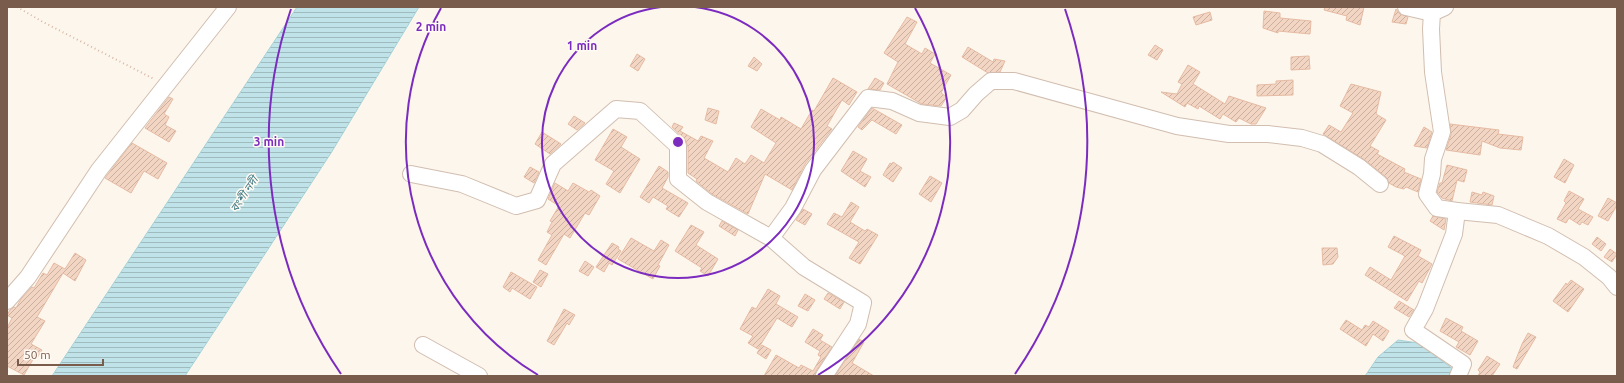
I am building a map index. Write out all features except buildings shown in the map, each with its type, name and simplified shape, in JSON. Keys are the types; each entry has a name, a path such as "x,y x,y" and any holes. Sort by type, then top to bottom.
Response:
{"street":[{"path":"7,301 28,277 99,170 228,7"},
{"path":"1406,7 1439,10 1431,28 1432,72 1442,132 1433,159 1432,174 1427,194 1437,208 1498,215 1548,236 1584,256 1609,277 1617,287"},
{"path":"771,238 793,208 813,170 868,98 892,102 919,113 950,117 962,110 976,94 991,81 1014,81 1177,126 1229,134 1268,134 1302,138 1322,144 1359,167 1380,184"},
{"path":"411,174 462,184 516,206 537,200 553,164 616,109 640,111 678,146 678,179 707,202 771,238 804,267 863,303 858,324 824,376"},
{"path":"1457,211 1454,234 1425,309 1413,330 1463,364 1458,376"},
{"path":"423,345 479,376"}],"path":[{"path":"17,7 43,22 166,84"}],"water":[{"name":"বংশী নদী","path":"297,7 419,7 331,153 185,376 52,376"},
{"path":"1398,340 1418,343 1453,369 1449,376 1365,376 1378,357"}]}
